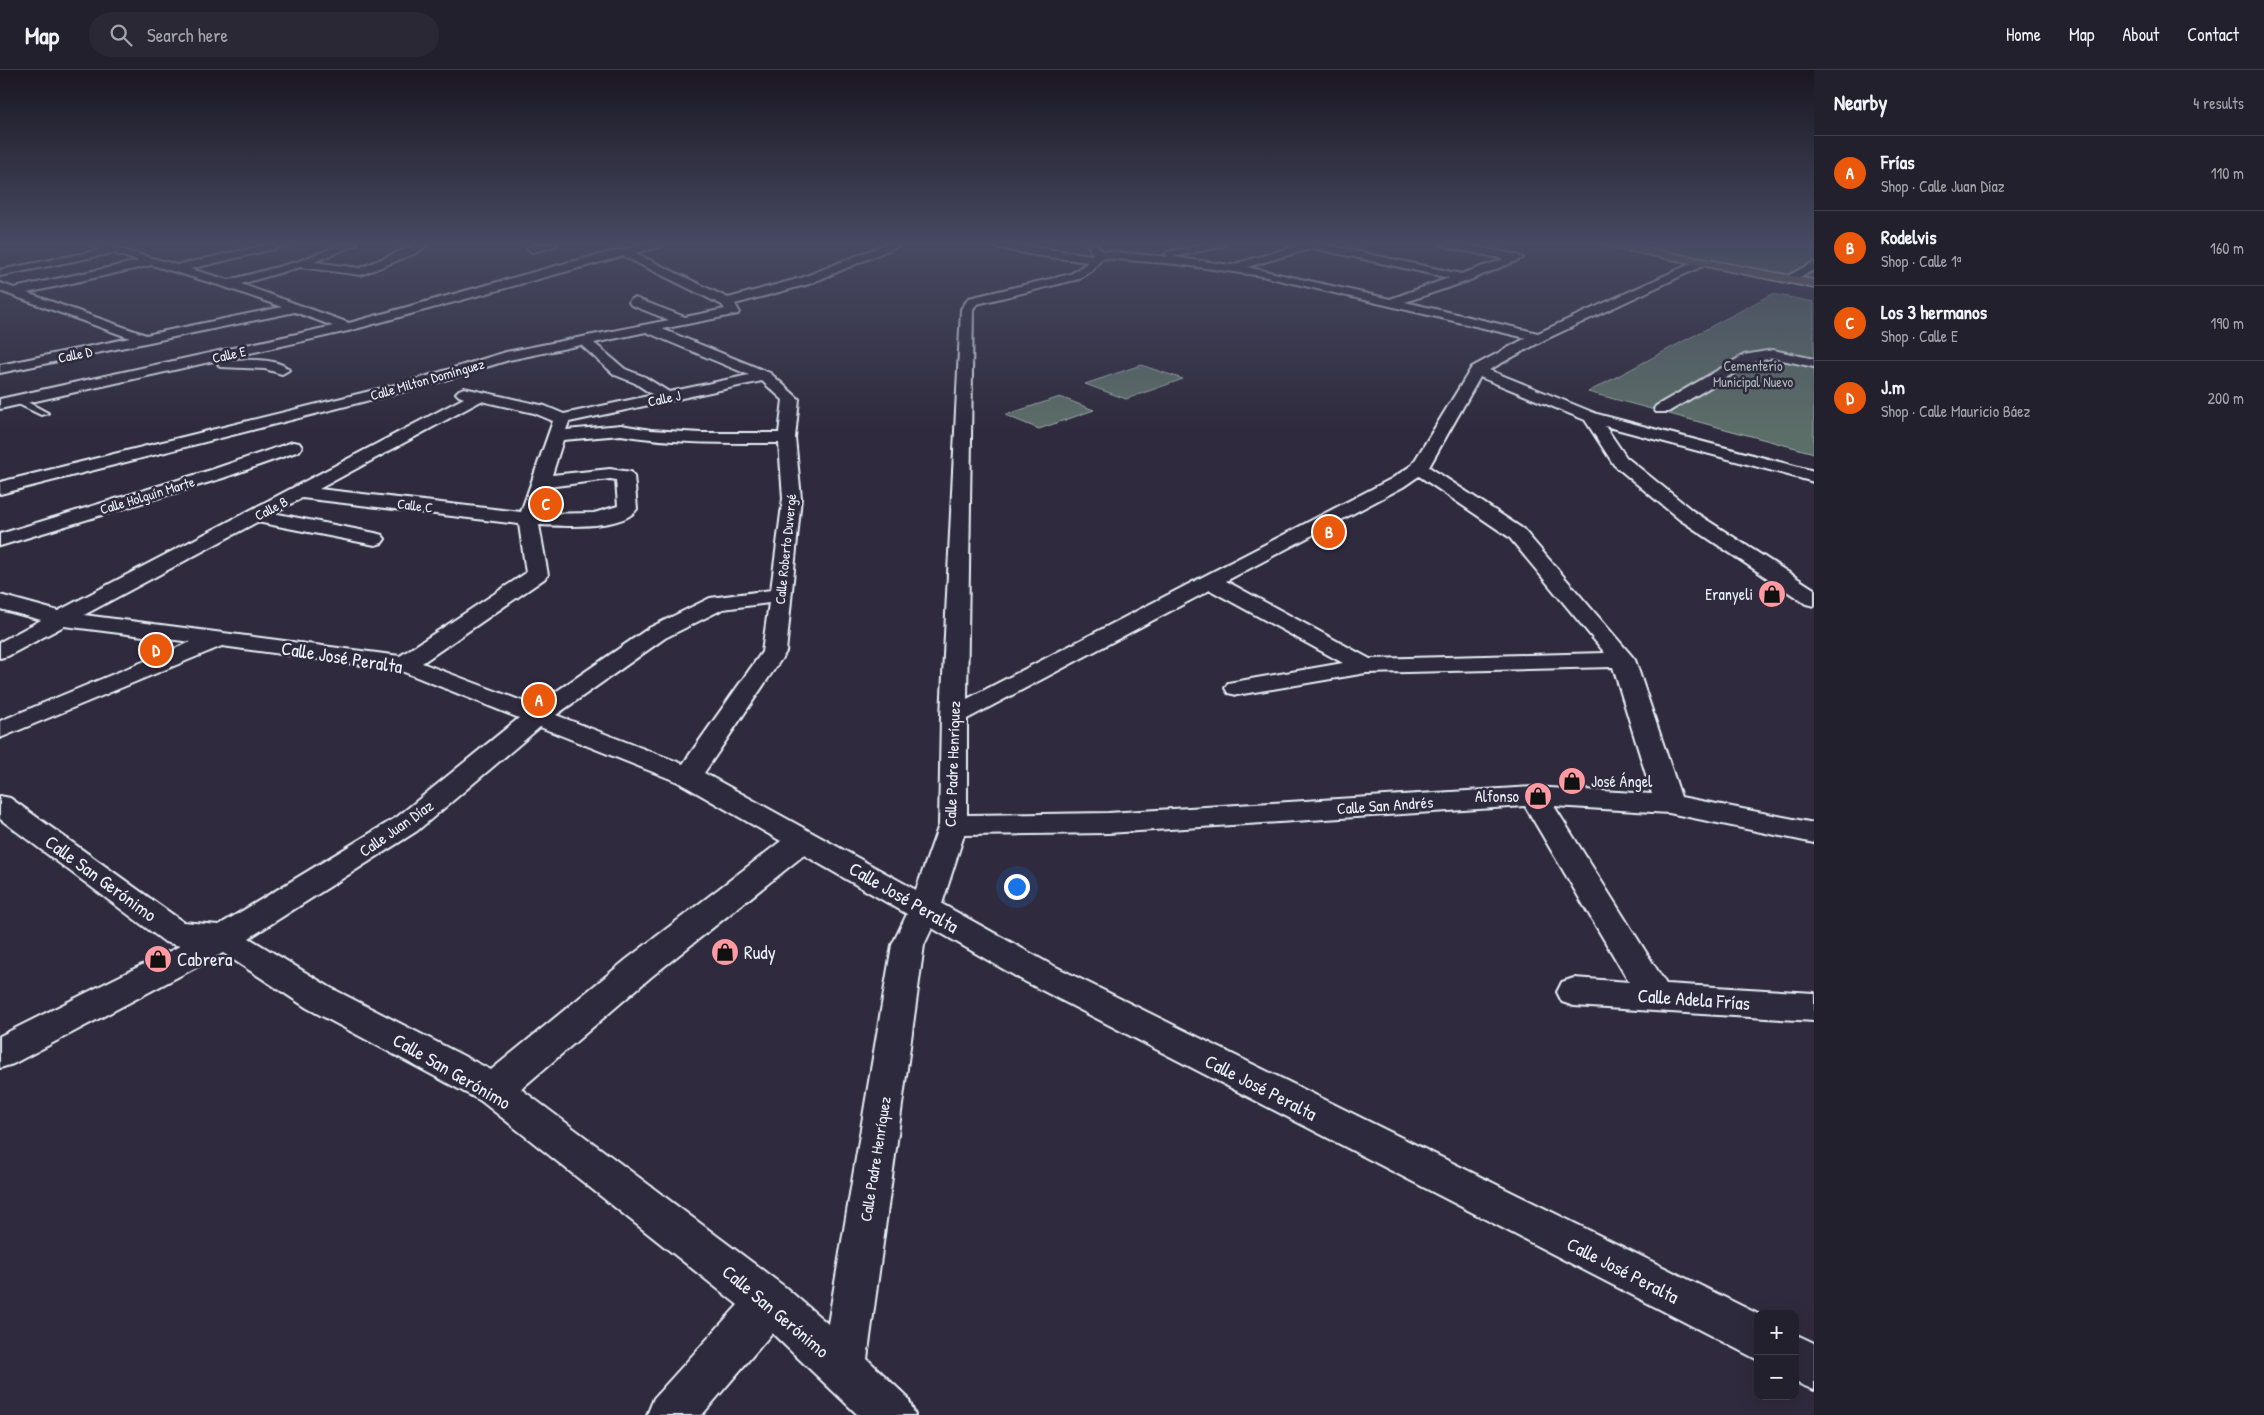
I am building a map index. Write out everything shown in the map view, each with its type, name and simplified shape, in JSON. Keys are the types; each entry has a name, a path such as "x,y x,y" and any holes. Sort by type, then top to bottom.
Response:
{"street":[{"path":"50,307 201,360 236,365 266,365 282,370"},
{"path":"294,307 348,327"},
{"name":"Calle E","path":"0,404 348,327 422,307"},
{"path":"647,307 686,322"},
{"name":"Calle Milton Domínguez","path":"0,488 416,384 506,356 647,327 686,322 738,307"},
{"name":"Calle Padre Henríquez","path":"843,1368 908,945 925,908 953,825 954,716 967,309 969,307"},
{"path":"1413,307 1539,337"},
{"path":"954,716 1396,483 1419,468 1477,370 1539,337 1605,307"},
{"name":"Calle D","path":"0,369 297,308"},
{"name":"Calle Roberto Duvergé","path":"647,327 765,376 791,399 788,438 792,498 774,652 688,776"},
{"path":"583,340 620,372 640,380 666,397"},
{"path":"1662,409 1748,358 1773,354 1814,363"},
{"path":"1477,370 1591,417 1814,477"},
{"name":"Calle J","path":"559,428 666,397 765,376"},
{"path":"416,384 539,409 559,428 621,430 651,435 701,438 788,438"},
{"path":"0,391 17,400"},
{"name":"Calle B","path":"0,651 479,396"},
{"path":"1591,417 1620,461 1679,509 1814,599"},
{"path":"404,664 536,575 528,519 559,428"},
{"name":"Calle Holguín Marte","path":"0,540 217,474 293,447"},
{"path":"1419,468 1516,533 1623,660 1669,804"},
{"name":"Calle C","path":"300,492 528,519 566,521 611,516 628,509 625,476 610,474 541,482"},
{"path":"256,516 375,539"},
{"path":"1209,581 1366,666"},
{"name":"Calle Juan Díaz","path":"0,1053 224,938 406,824 536,717 666,629 718,603 780,595"},
{"name":"Calle José Peralta","path":"0,602 62,619 220,638 404,664 688,776 1036,972 1754,1336"},
{"path":"0,730 220,638"},
{"path":"1237,688 1366,666 1623,660"},
{"path":"1533,796 1656,997"},
{"name":"Calle San Andrés","path":"953,825 1108,823 1533,796 1669,804 1814,833"},
{"name":"Calle San Gerónimo","path":"0,805 176,933 224,938 319,998 494,1090 770,1302 843,1368 891,1415"},
{"path":"494,1090 640,968 803,840"},
{"name":"Calle Adela Frías","path":"1574,992 1814,1007"},
{"path":"671,1415 770,1302"},
{"path":"1799,1360 1814,1367"}],"lane":[{"path":"17,400 44,413"}],"green space":[{"name":"Cementerio Municipal Nuevo","path":"1748,307 1814,307 1814,453 1588,392"},
{"path":"1141,365 1183,379 1126,399 1085,384"},
{"path":"1060,397 1094,410 1039,429 1005,415"}],"place":[{"name":"Los 3 hermanos","path":"546,504"},
{"name":"Rodelvis","path":"1329,532"},
{"name":"Eranyeli","path":"1772,594"},
{"name":"J.m","path":"156,650"},
{"name":"Frías","path":"539,700"},
{"name":"José Ángel","path":"1572,781"},
{"name":"Alfonso","path":"1538,796"},
{"name":"Rudy","path":"725,952"},
{"name":"Cabrera","path":"158,959"}]}
